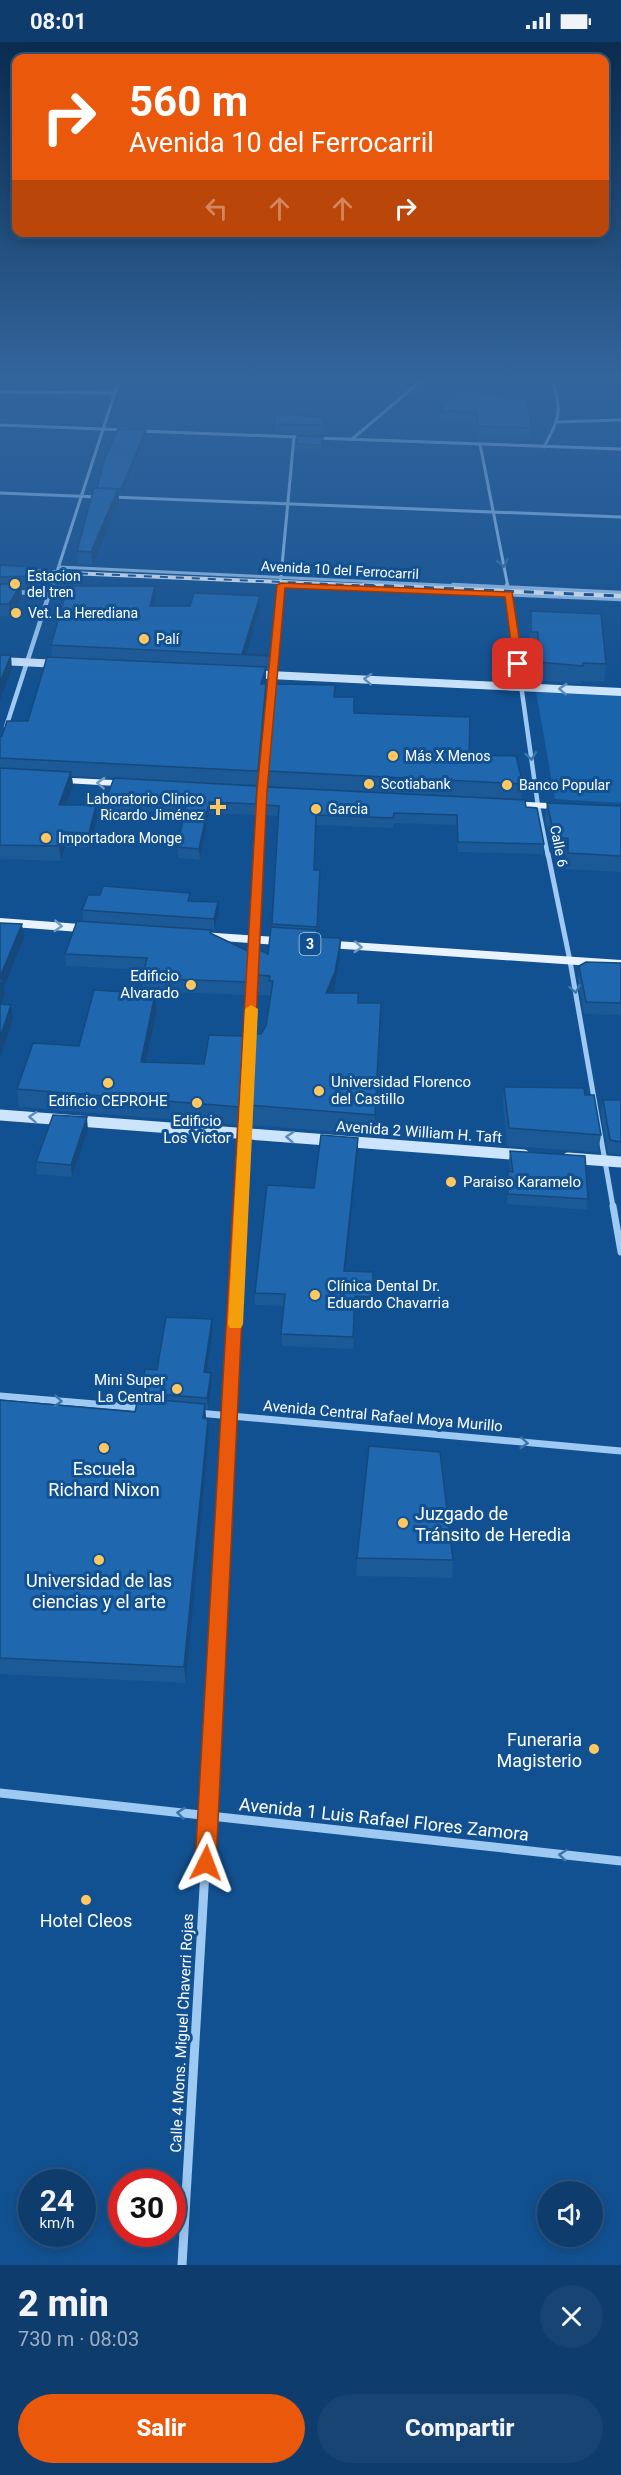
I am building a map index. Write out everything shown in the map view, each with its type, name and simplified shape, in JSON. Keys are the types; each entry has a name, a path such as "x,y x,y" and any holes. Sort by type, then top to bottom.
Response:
{"main road":[{"path":"36,779 143,785"},
{"path":"226,789 297,793"},
{"path":"492,804 574,808"},
{"path":"0,922 104,930"},
{"name":"3","path":"185,935 621,964"}],"street":[{"path":"3,737 84,484"},
{"name":"Calle 4 Mons. Miguel Chaverri Rojas","path":"182,2265 231,1416 262,791 290,484"},
{"name":"Calle 6","path":"488,484 509,594 538,806 570,961 607,1161 621,1252"},
{"path":"0,493 621,517"},
{"name":"Avenida 10 del Ferrocarril","path":"59,567 621,593"},
{"name":"Avenida 10 del Ferrocarril","path":"281,585 621,599"},
{"path":"0,592 49,593"},
{"path":"0,661 73,664"},
{"path":"238,673 621,692"},
{"name":"Avenida 2 William H. Taft","path":"0,1115 537,1155"},
{"path":"560,1157 621,1162"},
{"path":"0,1396 150,1409"},
{"name":"Avenida Central Rafael Moya Murillo","path":"184,1412 621,1451"},
{"name":"Avenida 1 Luis Rafael Flores Zamora","path":"0,1793 621,1861"}],"shaded area":[{"path":"536,692 621,696 621,803 555,799"}],"building":[{"path":"98,484 123,484 121,489 97,488"},
{"path":"94,488 118,489 91,552 77,551"},
{"path":"0,565 32,567 26,576 0,577"},
{"path":"0,584 21,584 9,604 0,604"},
{"path":"68,586 155,586 150,606 190,606 194,593 260,596 242,654 269,656 51,645"},
{"path":"531,611 601,614 606,664 583,663 583,666 538,662 538,632 531,632"},
{"path":"0,655 11,655 0,682"},
{"path":"47,657 266,667 261,684 266,684 258,771 0,758 0,737 7,721 28,721"},
{"path":"275,684 335,685 334,697 354,697 354,713 470,717 469,755 516,756 523,784 267,771"},
{"path":"0,768 71,772 59,805 96,805 89,833 63,832 59,846 0,845"},
{"path":"114,778 257,786 256,804 209,802 199,849 177,847 187,802 106,799"},
{"path":"266,787 525,800 526,807 537,808 544,844 458,842 457,815 394,813 393,818 316,815 314,870 320,870 317,927 272,924 279,806 265,805"},
{"path":"547,803 621,806 621,856 568,853 568,838 555,838"},
{"path":"103,886 190,893 188,901 218,902 214,919 82,910 88,895 100,895"},
{"path":"77,921 211,930 210,933 248,951 247,982 142,978 147,958 65,954"},
{"path":"0,923 22,924 0,977"},
{"path":"271,927 317,930 316,937 341,938 335,972 326,993 358,993 358,1003 381,1003 375,1115 249,1105 253,1034 261,1034 266,1026 273,981 269,981 270,976 256,975 258,949 268,954"},
{"path":"586,962 621,963 621,1003 586,1002 579,966"},
{"path":"94,990 155,994 141,1062 204,1064 209,1035 243,1036 240,1107 17,1089 33,1043 79,1046"},
{"path":"0,1004 11,1005 0,1037"},
{"path":"504,1087 584,1088 585,1095 594,1095 601,1135 509,1128"},
{"path":"603,1100 621,1100 621,1142 610,1140"},
{"path":"53,1115 87,1117 71,1165 36,1162"},
{"path":"321,1135 358,1138 344,1271 373,1272 373,1297 355,1296 353,1337 281,1334 285,1294 255,1293 267,1185 314,1188"},
{"path":"510,1151 585,1156 588,1199 508,1194 508,1171 513,1172"},
{"path":"166,1317 212,1319 204,1372 211,1373 207,1398 141,1393 145,1369 157,1370"},
{"name":"Universidad de las ciencias y el arte","path":"138,1398 205,1404 203,1418 208,1419 184,1667 0,1658 0,1400 135,1412"},
{"name":"Juzgado de Tránsito de Heredia","path":"369,1446 440,1452 453,1560 357,1558"}],"railway":[{"path":"0,570 399,587"},
{"path":"364,585 621,596"}],"slow traffic":[{"path":"235,1324 251,1009"}],"place":[{"name":"Estacion del tren","path":"15,584"},
{"name":"Vet. La Herediana","path":"16,613"},
{"name":"Palí","path":"144,639"},
{"name":"Más X Menos","path":"393,756"},
{"name":"Scotiabank","path":"369,784"},
{"name":"Banco Popular","path":"507,785"},
{"name":"Laboratorio Clinico Ricardo Jiménez","path":"218,807"},
{"name":"Garcia","path":"316,809"},
{"name":"Importadora Monge","path":"46,838"},
{"name":"Edificio Alvarado","path":"191,985"},
{"name":"Edificio CEPROHE","path":"108,1083"},
{"name":"Universidad Florenco del Castillo","path":"319,1091"},
{"name":"Edificio Los Victor","path":"197,1103"},
{"name":"Paraiso Karamelo","path":"451,1182"},
{"name":"Clínica Dental Dr. Eduardo Chavarria","path":"315,1295"},
{"name":"Mini Super La Central","path":"177,1389"},
{"name":"Escuela Richard Nixon","path":"104,1448"},
{"name":"Juzgado de Tránsito de Heredia","path":"403,1523"},
{"name":"Universidad de las ciencias y el arte","path":"99,1560"},
{"name":"Funeraria Magisterio","path":"594,1749"},
{"name":"Hotel Cleos","path":"86,1900"}],"route":[{"path":"206,1863 262,791 281,585 509,594 518,664"}]}
